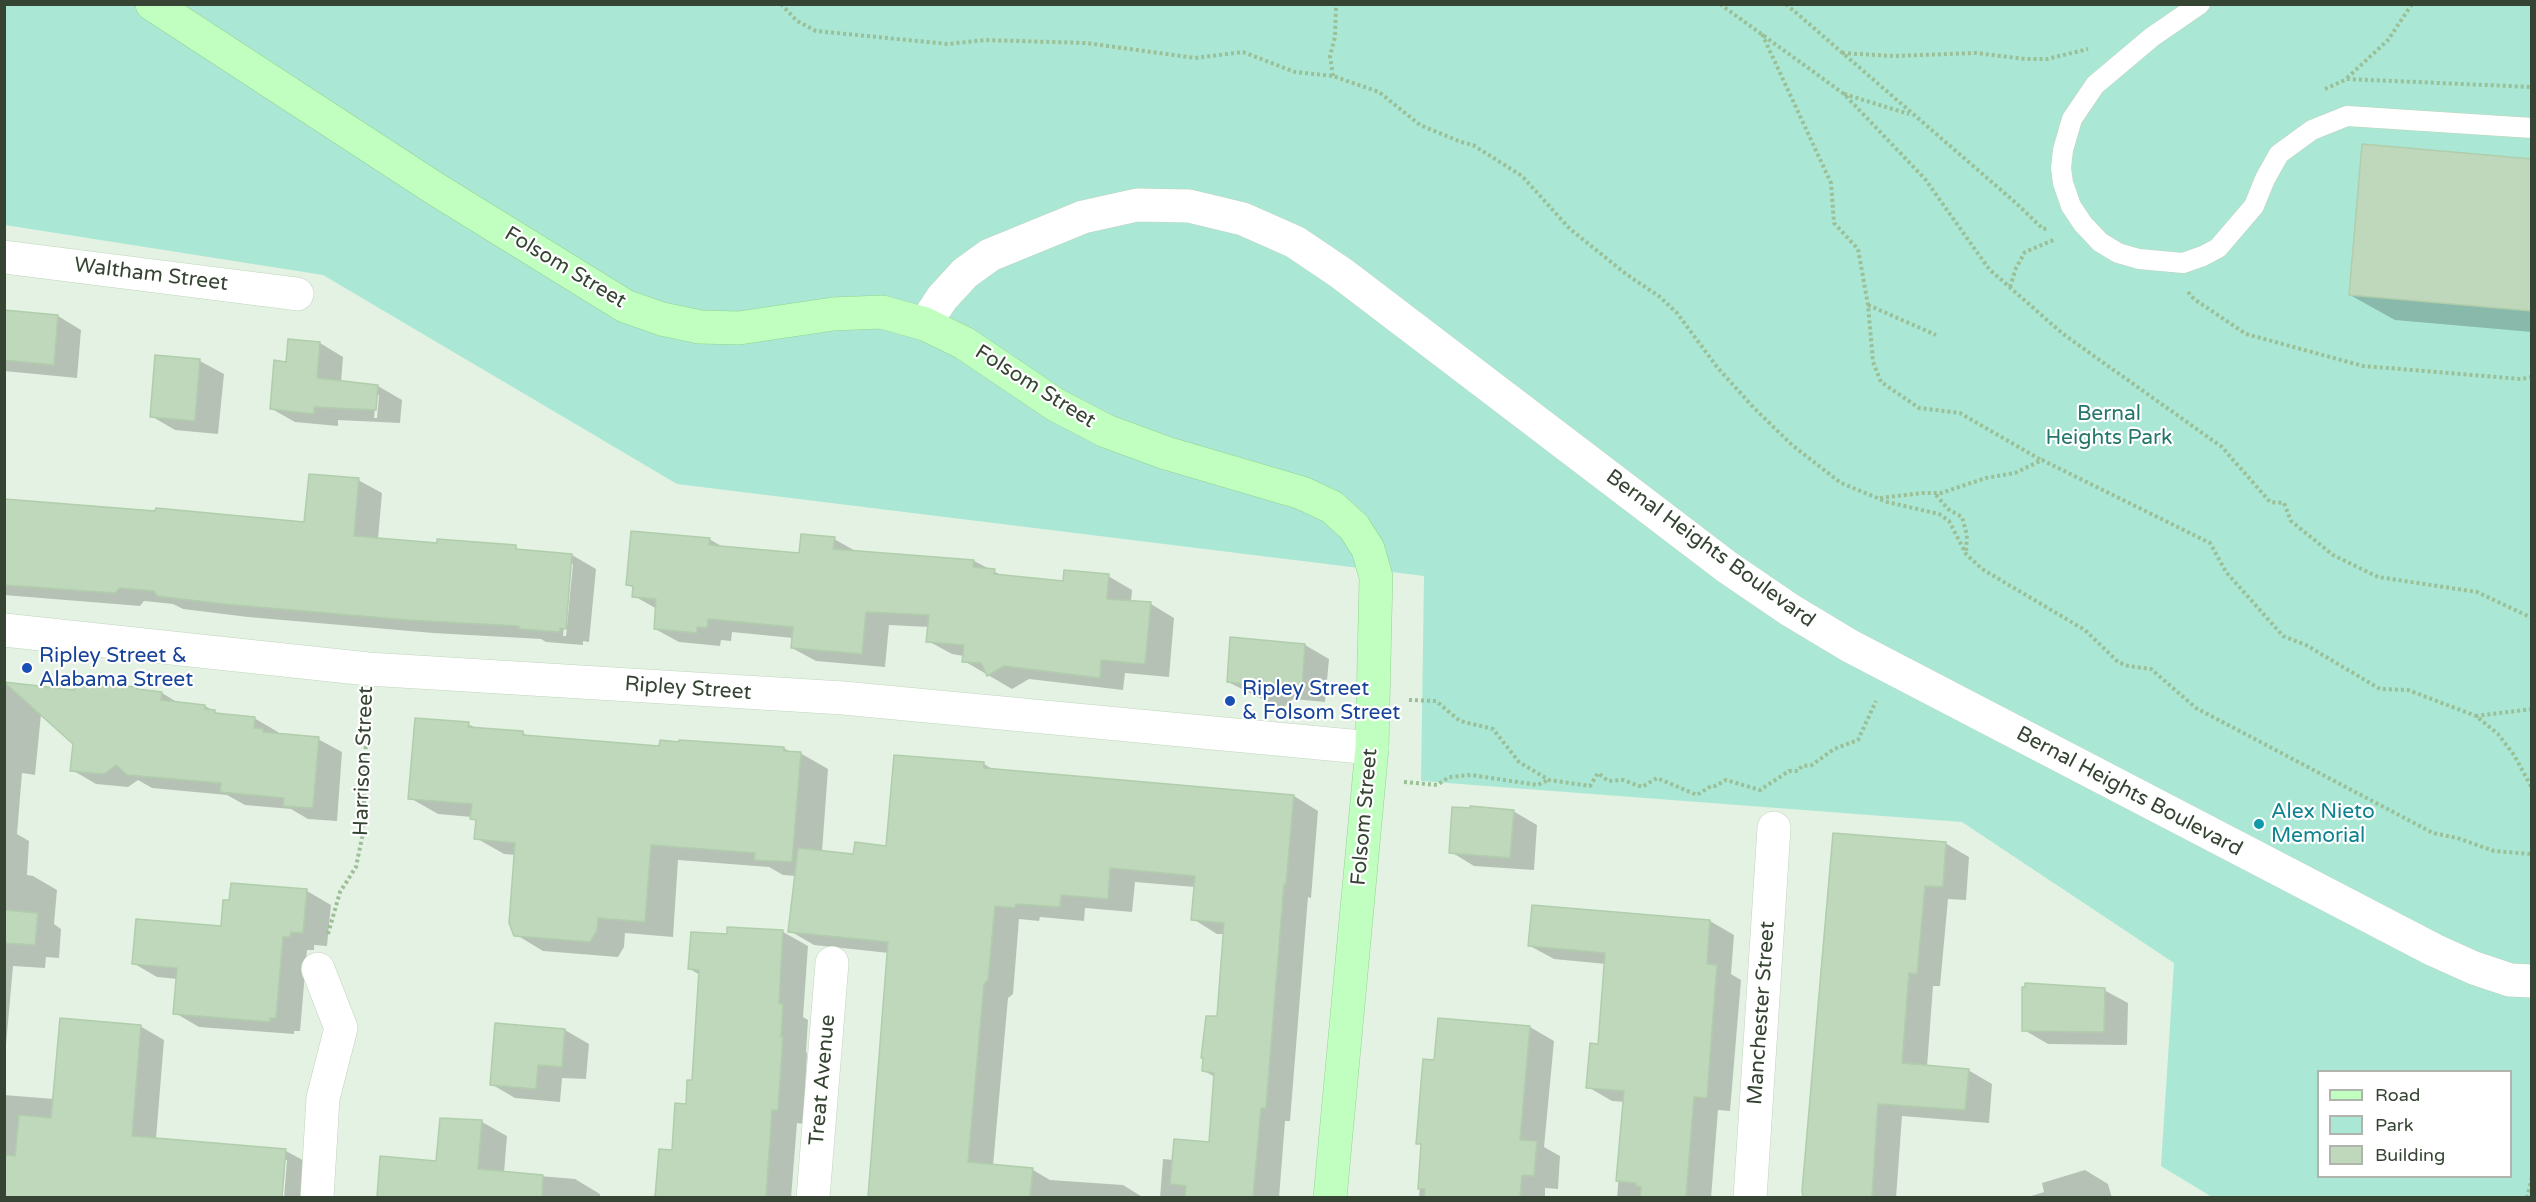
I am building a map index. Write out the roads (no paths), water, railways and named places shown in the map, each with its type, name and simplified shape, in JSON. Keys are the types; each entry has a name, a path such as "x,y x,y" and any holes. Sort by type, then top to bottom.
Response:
{"street":[{"name":"Folsom Street","path":"152,4 434,188 625,306 662,319 700,327 739,328 833,314 882,312 925,324 964,343 1056,405 1106,431 1166,453 1302,493 1332,507 1354,527 1368,549 1376,577 1373,700 1370,763 1330,1197"},
{"name":"Bernal Heights Boulevard","path":"925,324 942,298 965,273 990,255 1083,217 1137,205 1189,206 1243,219 1295,242 1332,267 1727,567 1790,610 1891,668 2434,950 2501,977 2532,981"},
{"name":"Waltham Street","path":"4,257 297,294"},
{"name":"Ripley Street","path":"4,630 368,669 843,698 1370,763"},
{"name":"Manchester Street","path":"1750,1197 1774,828"},
{"name":"Treat Avenue","path":"813,1197 832,963"},
{"path":"317,1197 323,1098 341,1028 318,969"}],"lane":[{"path":"2200,4 2152,38 2095,85 2072,119 2063,150 2061,168 2063,183 2071,206 2083,224 2100,242 2118,253 2163,262 2183,262 2203,256 2218,248 2254,206 2279,154 2312,130 2347,116 2532,128"}],"place":[{"name":"Ripley Street & Alabama Street","path":"27,668"},
{"name":"Ripley Street & Folsom Street","path":"1230,701"},
{"name":"Alex Nieto Memorial","path":"2259,824"}],"park label":[{"name":"Bernal Heights Park","path":"2109,426"}]}
